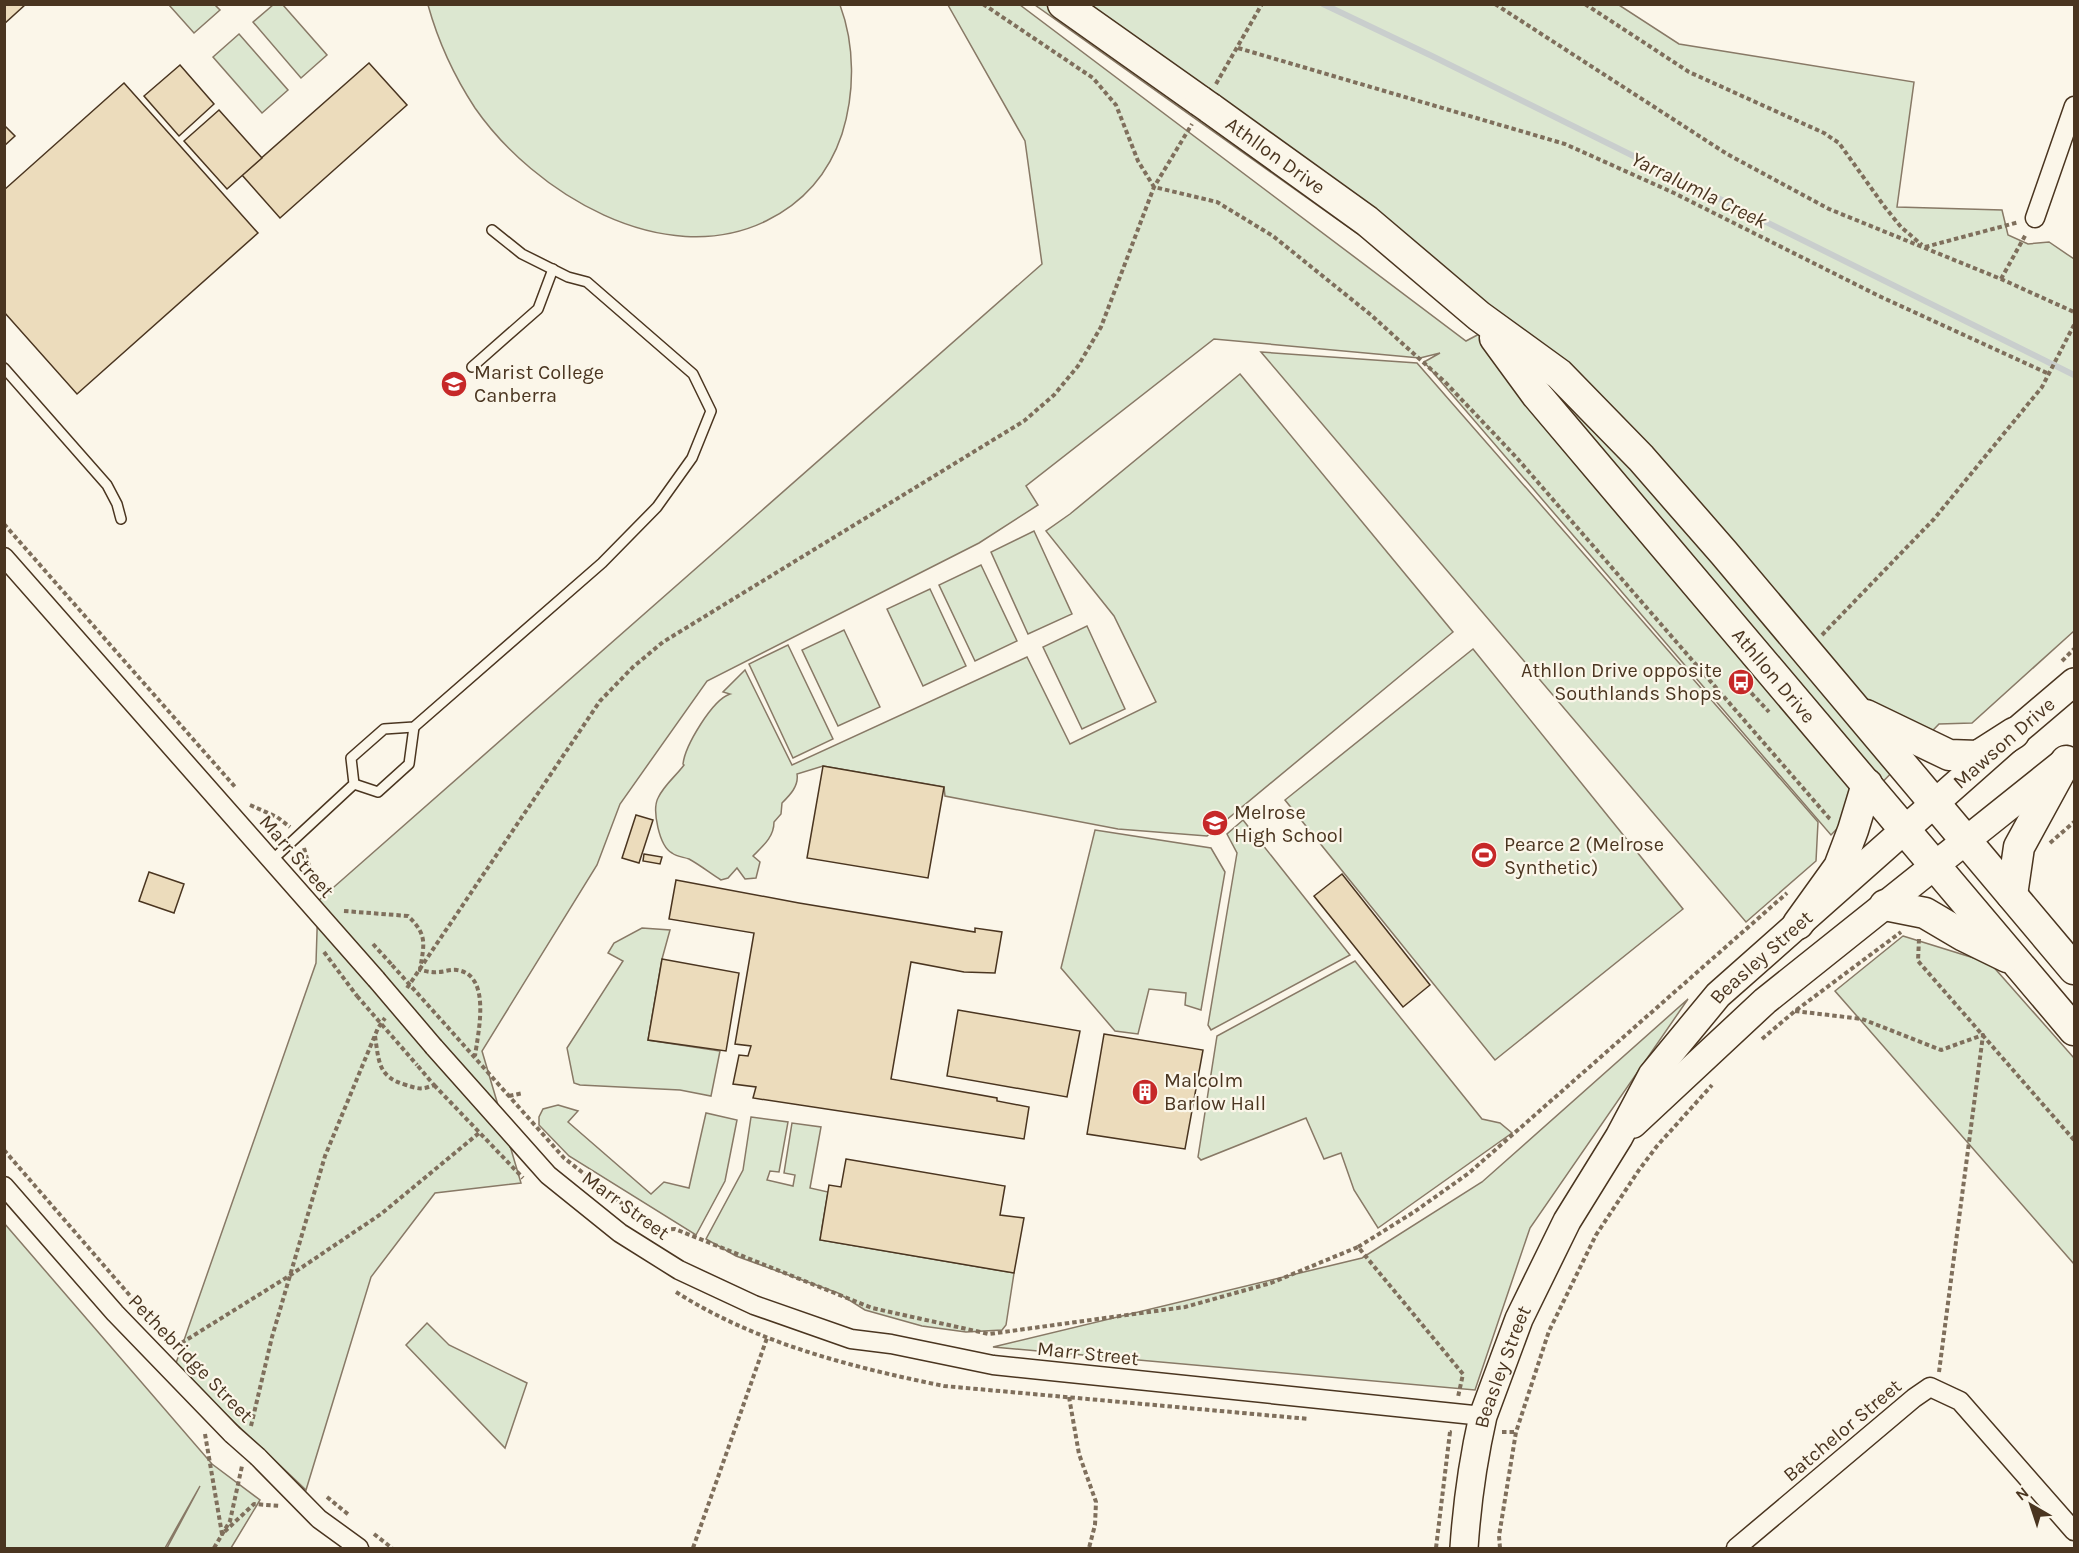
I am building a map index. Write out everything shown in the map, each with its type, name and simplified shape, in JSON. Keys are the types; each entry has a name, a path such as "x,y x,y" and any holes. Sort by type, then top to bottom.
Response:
{"main road":[{"name":"Athllon Drive","path":"1063,4 1366,221 1479,316 1559,374 1641,458 2074,969"},
{"name":"Athllon Drive","path":"1479,316 1536,394 2074,1030"},
{"name":"Mawson Drive","path":"1935,803 2074,682"},
{"path":"1857,711 1949,755 1978,756 2014,734"},
{"path":"1966,840 2070,757"},
{"path":"2012,895 2019,848 2070,757"},
{"path":"1798,924 1839,867 1867,784"},
{"name":"Beasley Street","path":"1464,1548 1468,1493 1481,1424 1519,1319 1567,1221 1619,1137 1652,1075 1718,995 1935,803"},
{"name":"Beasley Street","path":"1619,1137 1765,1001 1966,840"},
{"path":"1885,905 1924,913 1964,936 2018,962"}],"street":[{"path":"2035,218 2074,106"},
{"name":"Marr Street","path":"4,557 548,1175 620,1233 679,1270 754,1305 851,1339 891,1344 993,1365 1455,1413 1481,1424"},
{"name":"Pethebridge Street","path":"4,1186 115,1313 232,1434 250,1460 359,1548"},
{"name":"Batchelor Street","path":"1736,1548 1914,1398 1930,1387 1937,1390"},
{"path":"1937,1390 1960,1401 2074,1531"}],"lane":[{"path":"354,784 351,758 384,729 414,727 603,563 657,507 692,458 711,411 693,374 587,282 568,277 522,254 492,230"},
{"path":"472,367 538,309 553,269"},
{"path":"4,368 107,485 117,504 121,519"},
{"path":"354,784 378,792 409,764 414,727"},
{"path":"271,861 354,784"}],"path":[{"path":"983,4 1094,78 1116,105 1138,161 1154,187 1217,202 1273,236 1371,315 1445,382 1516,457 1828,818"},
{"path":"1495,4 1727,154 1829,209 1925,247 2074,312"},
{"path":"1584,4 1689,72 1824,133 1839,143 1901,227 1925,247"},
{"path":"1238,48 1565,144 1674,193 1879,296 2049,374"},
{"path":"403,995 600,701 633,667 663,642 1024,421 1054,395 1078,366 1101,327 1154,187"},
{"path":"1925,247 2035,218"},
{"path":"2001,279 2035,218"},
{"path":"1806,650 1934,519 2043,387 2074,326"},
{"path":"4,524 238,790"},
{"path":"244,798 251,806 286,823 304,846 312,875 318,882"},
{"path":"2044,849 2074,822"},
{"path":"372,942 564,1158 659,1230 675,1229 872,1308 989,1334 1185,1307 1271,1283 1358,1247 1414,1212 1469,1173 1795,886"},
{"path":"337,904 351,919"},
{"path":"344,911 408,915 420,928 423,945 420,970"},
{"path":"1754,1046 1795,1011 1902,931 1911,930"},
{"path":"1918,961 2074,1140"},
{"path":"420,970 435,973 457,970 471,977 478,986 480,1004 474,1057"},
{"path":"357,996 434,1085 420,1090 394,1082 386,1076 381,1069 375,1035"},
{"path":"251,1429 272,1337 325,1156 375,1035 391,1011"},
{"path":"1795,1011 1862,1019 1941,1050 1983,1035"},
{"path":"1937,1390 1983,1035"},
{"path":"1500,1548 1499,1536 1516,1432 1549,1331 1596,1234 1657,1146 1713,1084"},
{"path":"509,1096 523,1093"},
{"path":"174,1348 289,1276 381,1214 479,1134"},
{"path":"4,1150 151,1321"},
{"path":"1358,1247 1463,1374 1450,1432 1481,1424 1516,1432"},
{"path":"693,1548 767,1338"},
{"path":"1069,1397 1078,1454 1096,1502 1095,1525 1089,1548"},
{"path":"211,1438 204,1432 222,1534"},
{"path":"214,1548 230,1521 250,1460"},
{"path":"222,1534 254,1504 288,1507"},
{"path":"381,1540 392,1548"}],"green space":[{"path":"169,5 215,5 220,10 194,33"},
{"path":"273,5 283,5 327,55 301,78 253,22"},
{"path":"428,5 840,5 848,36 852,69 849,102 842,134 830,162 813,185 792,205 766,221 726,234 685,236 644,230 604,215 566,194 531,169 500,139 475,108 460,83 447,58"},
{"path":"948,5 1020,5 1466,341 1483,332 1403,266 1035,5 1619,5 1679,44 1914,82 1897,207 2002,210 2008,235 2028,244 2049,242 2074,259 2074,631 1972,723 1939,724 1831,835 1424,362 1440,353 1420,358 1214,339 1026,486 1038,505 979,543 707,681 620,804 597,865 482,1051 521,1183 435,1193 371,1277 306,1490 175,1366 316,963 318,901 1042,264 1025,141"},
{"path":"239,34 288,90 262,113 213,57"},
{"path":"1261,352 1417,363 1818,822 1816,861 1746,922"},
{"path":"1240,374 1453,632 1207,836 1118,829 945,796 944,787 823,766 797,774 795,786 782,803 781,814 774,822 770,837 753,856 760,862 756,878 745,879 737,868 728,878 721,880 693,861 667,849 660,836 656,819 658,798 684,765 685,756 700,724 715,705 730,694 723,692 745,670 792,765 1027,657 1070,744 1156,702 1114,616 1046,531 1070,514"},
{"path":"1034,531 1072,614 1028,634 991,552"},
{"path":"981,565 1017,641 975,661 939,585"},
{"path":"930,589 966,666 923,686 887,609"},
{"path":"1087,626 1125,709 1082,729 1043,647"},
{"path":"844,630 880,707 838,726 802,650"},
{"path":"788,645 833,739 793,758 749,664"},
{"name":"Pearce 2 (Melrose Synthetic)","path":"1473,649 1683,909 1495,1060 1285,800"},
{"path":"1243,820 1350,955 1211,1030 1208,1025 1237,853 1227,834"},
{"path":"1095,830 1211,848 1225,872 1201,1010 1185,1005 1186,993 1149,989 1138,1034 1115,1031 1061,968"},
{"path":"642,928 670,930 662,959 648,1040 720,1051 711,1096 680,1090 574,1083 567,1048 623,961 608,953 614,943"},
{"path":"1903,936 1990,963 2074,1058 2074,1264 1835,991"},
{"path":"1355,961 1482,1119 1500,1123 1512,1133 1378,1228 1354,1190 1341,1153 1324,1159 1306,1118 1201,1160 1198,1157 1217,1036"},
{"path":"1688,999 1530,1228 1475,1390 993,1347 1362,1258 1482,1182"},
{"path":"558,1105 578,1111 568,1122 651,1194 664,1182 689,1188 706,1113 737,1120 725,1181 696,1235 569,1156 539,1125 539,1117 543,1109"},
{"path":"751,1117 788,1122 779,1172 770,1171 767,1180 793,1186 795,1175 784,1173 792,1123 821,1127 810,1188 828,1192 820,1240 1014,1273 1006,1325 1002,1330 966,1332 922,1326 865,1310 838,1293 736,1256 706,1239 743,1170"},
{"path":"4,1223 212,1464 260,1500 231,1548 167,1548 200,1486 165,1548 5,1548"},
{"path":"427,1323 449,1345 527,1383 505,1448 406,1345"}],"building":[{"path":"4,4 26,4 4,24"},
{"path":"369,63 407,105 280,218 242,175"},
{"path":"180,65 214,104 179,136 144,96"},
{"path":"124,83 258,233 77,394 4,312 4,190"},
{"path":"219,110 262,158 227,189 184,141"},
{"path":"4,125 15,136 4,146"},
{"path":"823,766 944,787 928,878 807,858"},
{"path":"636,815 653,820 639,863 622,858"},
{"path":"644,854 662,857 660,864 643,861"},
{"path":"149,872 184,884 174,913 139,901"},
{"path":"1342,874 1430,985 1403,1007 1314,896"},
{"path":"676,880 975,932 975,928 1002,932 995,973 964,972 911,962 891,1079 997,1098 997,1101 1029,1107 1024,1139 753,1098 756,1087 733,1084 739,1055 748,1056 751,1046 735,1044 754,933 669,919"},
{"path":"662,959 739,973 726,1051 648,1040"},
{"path":"958,1010 1080,1031 1067,1097 947,1076"},
{"name":"Malcolm Barlow Hall","path":"1104,1034 1203,1050 1185,1149 1087,1134"},
{"path":"846,1159 1005,1186 1000,1215 1024,1218 1014,1273 820,1240 829,1185 841,1187"}],"waterway":[{"name":"Yarralumla Creek","path":"1323,4 2074,375"}],"place":[{"name":"Marist College Canberra","path":"454,384"},
{"name":"Athllon Drive opposite Southlands Shops","path":"1741,682"},
{"name":"Melrose High School","path":"1215,823"},
{"name":"Pearce 2 (Melrose Synthetic)","path":"1484,855"},
{"name":"Malcolm Barlow Hall","path":"1145,1092"}]}
